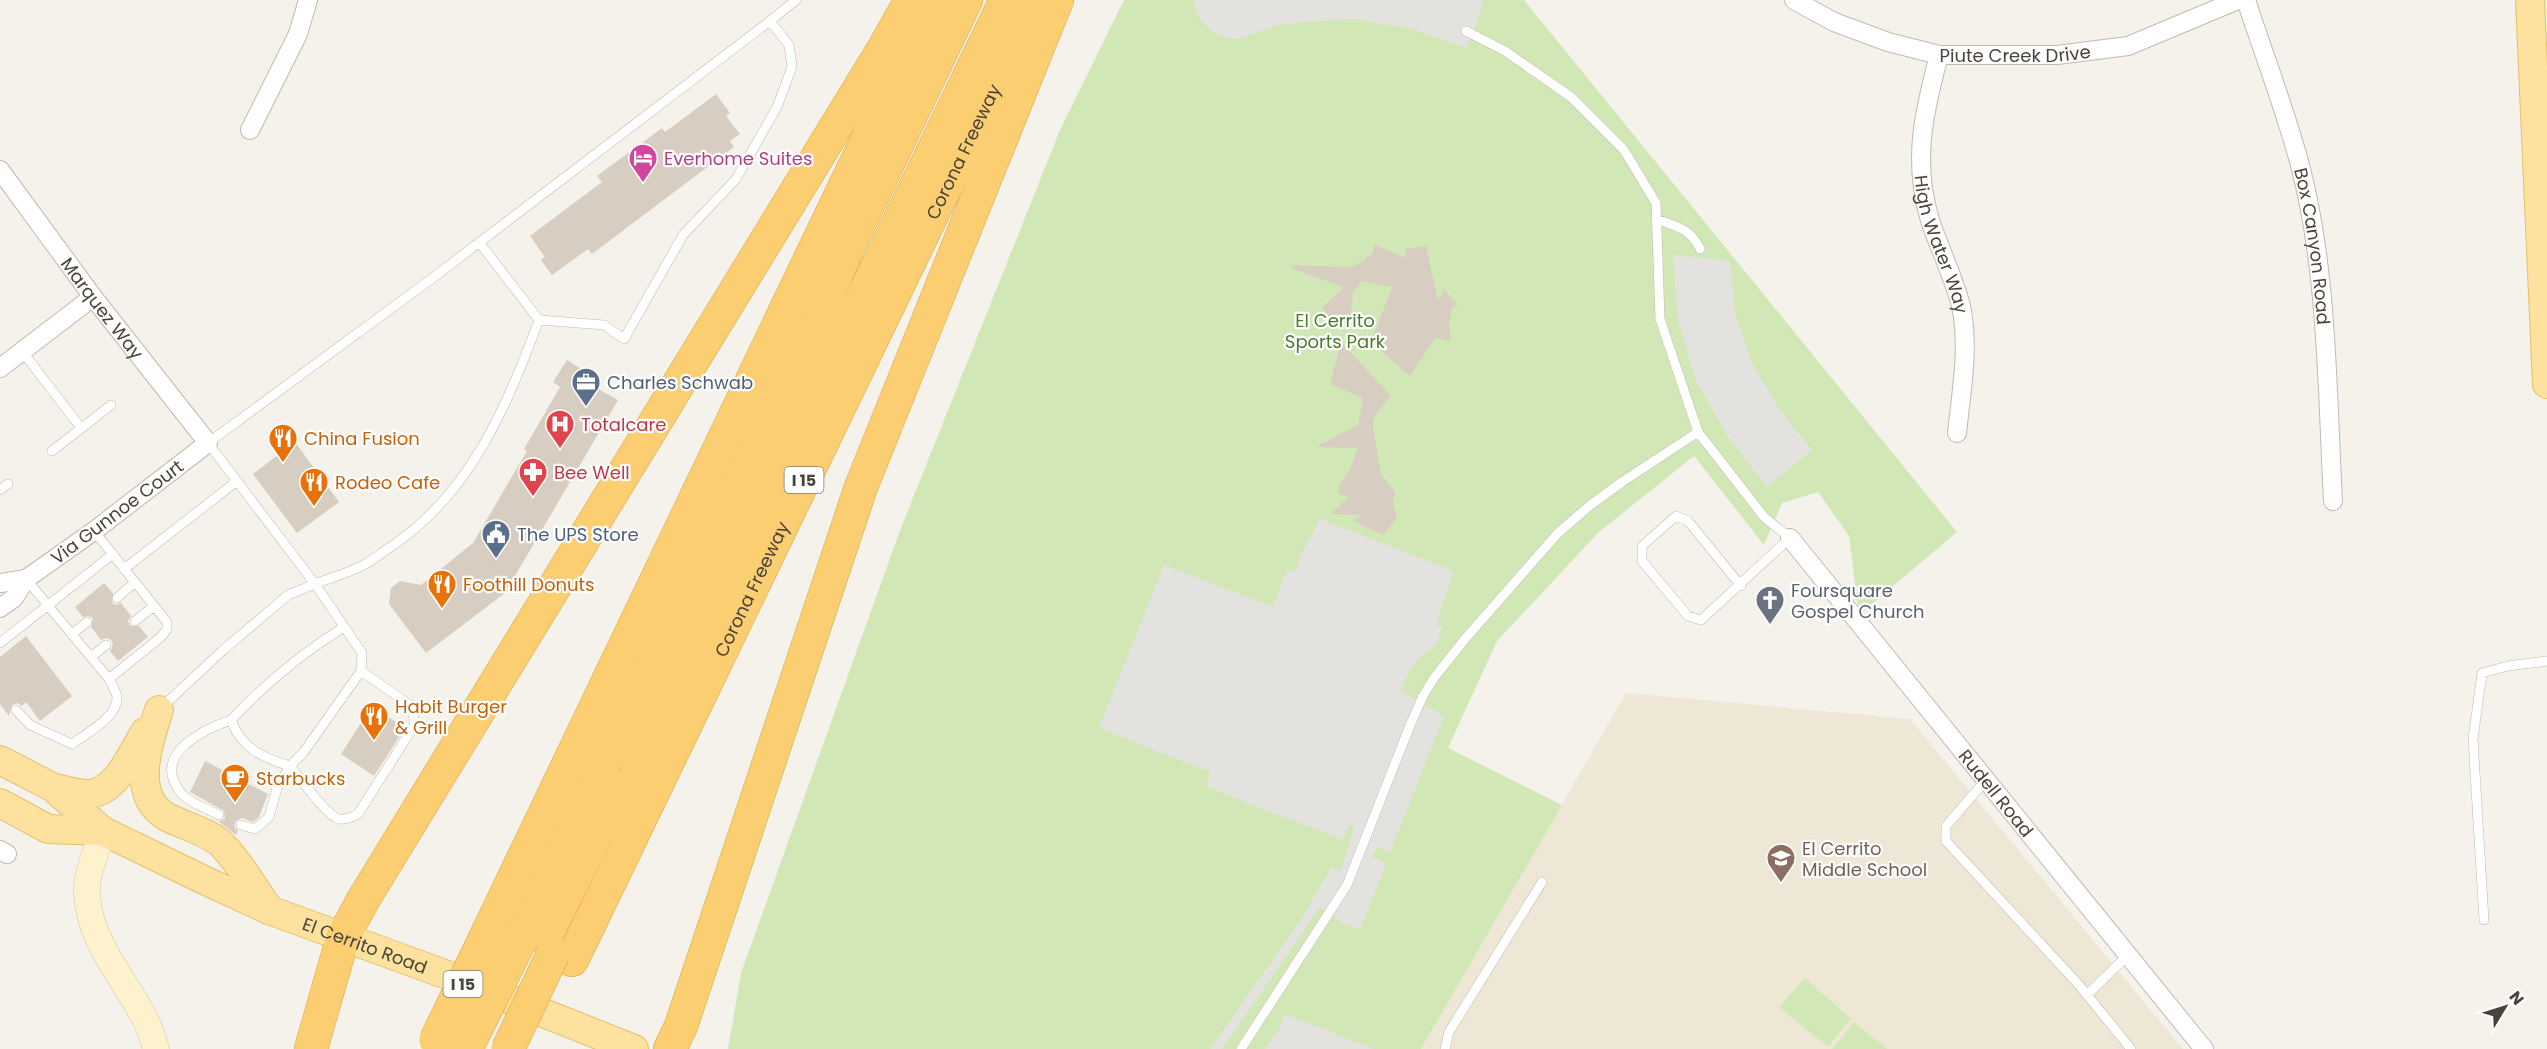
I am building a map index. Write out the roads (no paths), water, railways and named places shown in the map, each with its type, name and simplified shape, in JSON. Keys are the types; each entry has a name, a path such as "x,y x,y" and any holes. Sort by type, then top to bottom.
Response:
{"highway":[{"path":"311,1049 343,937 363,900 884,48 911,0"},
{"name":"I 15","path":"433,1045 934,0"},
{"path":"508,1049 546,950 849,245 966,0"},
{"path":"492,1049 546,950 624,779 645,748 1006,0"},
{"name":"Corona Freeway","path":"530,1049 546,950 1036,0"},
{"path":"670,1049 681,1026 861,487 1057,0"},
{"path":"637,621 753,428 816,297 849,245"},
{"path":"466,1049 546,950"}],"main road":[{"path":"2529,0 2547,384"},
{"path":"52,787 87,794 103,791 114,781 159,710"},
{"path":"159,710 149,739 144,768 146,785 153,803 164,816 222,844 269,910"},
{"path":"0,760 52,787 103,831"},
{"path":"0,803 48,829 103,831"},
{"name":"El Cerrito Road","path":"103,831 269,910 450,976 634,1049"},
{"path":"103,831 90,871 87,892 90,914 106,953 146,1021 156,1049"}],"street":[{"path":"250,130 298,34 308,0"},
{"name":"Piute Creek Drive","path":"1794,0 1834,22 1888,42 1939,55 2057,55 2128,46 2238,0"},
{"name":"Box Canyon Road","path":"2246,0 2300,166 2312,226 2323,320 2333,501"},
{"name":"High Water Way","path":"1939,55 1924,112 1920,161 1929,218 1962,309 1966,351 1957,434"},
{"name":"Marquez Way","path":"0,170 93,297 208,443"},
{"path":"0,368 93,297"},
{"name":"Via Gunnoe Court","path":"0,608 15,598 26,579 94,531 208,443"},
{"name":"Rudell Road","path":"1790,538 2204,1049"},
{"name":"Via Gunnoe Court","path":"0,583 26,579"}],"lane":[{"path":"241,825 255,829 269,818 277,788 290,766 303,753 361,671 362,653 315,584 208,443 479,242 796,0"},
{"path":"479,242 539,320 604,325 624,339 683,235 736,179 777,107 792,67 789,45 770,21"},
{"path":"1466,31 1505,51 1571,97 1624,150 1656,203 1660,320 1698,432 1764,517 1790,538 1741,586 1701,620 1688,616 1642,561 1642,546 1676,516 1688,520 1741,586"},
{"path":"1656,219 1682,228 1695,237 1700,249"},
{"path":"159,710 222,651 288,595 364,565 412,533 453,492 468,471 516,382 539,320"},
{"path":"22,351 81,428"},
{"path":"52,451 111,405"},
{"path":"1241,1049 1347,885 1419,704 1434,678 1471,631 1557,534 1622,482 1698,432"},
{"path":"124,569 237,481"},
{"path":"94,531 167,622 167,629 162,636 109,679"},
{"path":"0,644 113,554"},
{"path":"16,710 30,725 72,744 112,713 117,694 109,679 26,579"},
{"path":"117,598 135,582"},
{"path":"135,621 153,606"},
{"path":"72,634 87,622"},
{"path":"219,815 182,795 173,774 173,762 177,753 194,737 210,727 231,720 265,686 315,645 344,627"},
{"path":"91,657 106,645"},
{"path":"2484,920 2473,739 2482,673 2508,666 2547,661"},
{"path":"231,720 236,735 248,747 274,761 290,766 329,812 338,819 350,818 358,814 414,726 410,705 361,671"},
{"path":"1986,780 1946,826 1946,841 2087,996 2131,1049"},
{"path":"1445,1049 1449,1032 1542,882"},
{"path":"2087,996 2128,955"}],"place":[{"name":"Everhome Suites","path":"643,184"},
{"name":"Charles Schwab","path":"586,408"},
{"name":"Totalcare","path":"560,450"},
{"name":"China Fusion","path":"283,464"},
{"name":"Bee Well","path":"533,498"},
{"name":"Rodeo Cafe","path":"314,508"},
{"name":"The UPS Store","path":"496,560"},
{"name":"Foothill Donuts","path":"442,610"},
{"name":"Foursquare Gospel Church","path":"1770,626"},
{"name":"Habit Burger & Grill","path":"374,742"},
{"name":"Starbucks","path":"235,804"},
{"name":"El Cerrito Middle School","path":"1781,884"}],"park label":[{"name":"El Cerrito Sports Park","path":"1335,330"}]}
